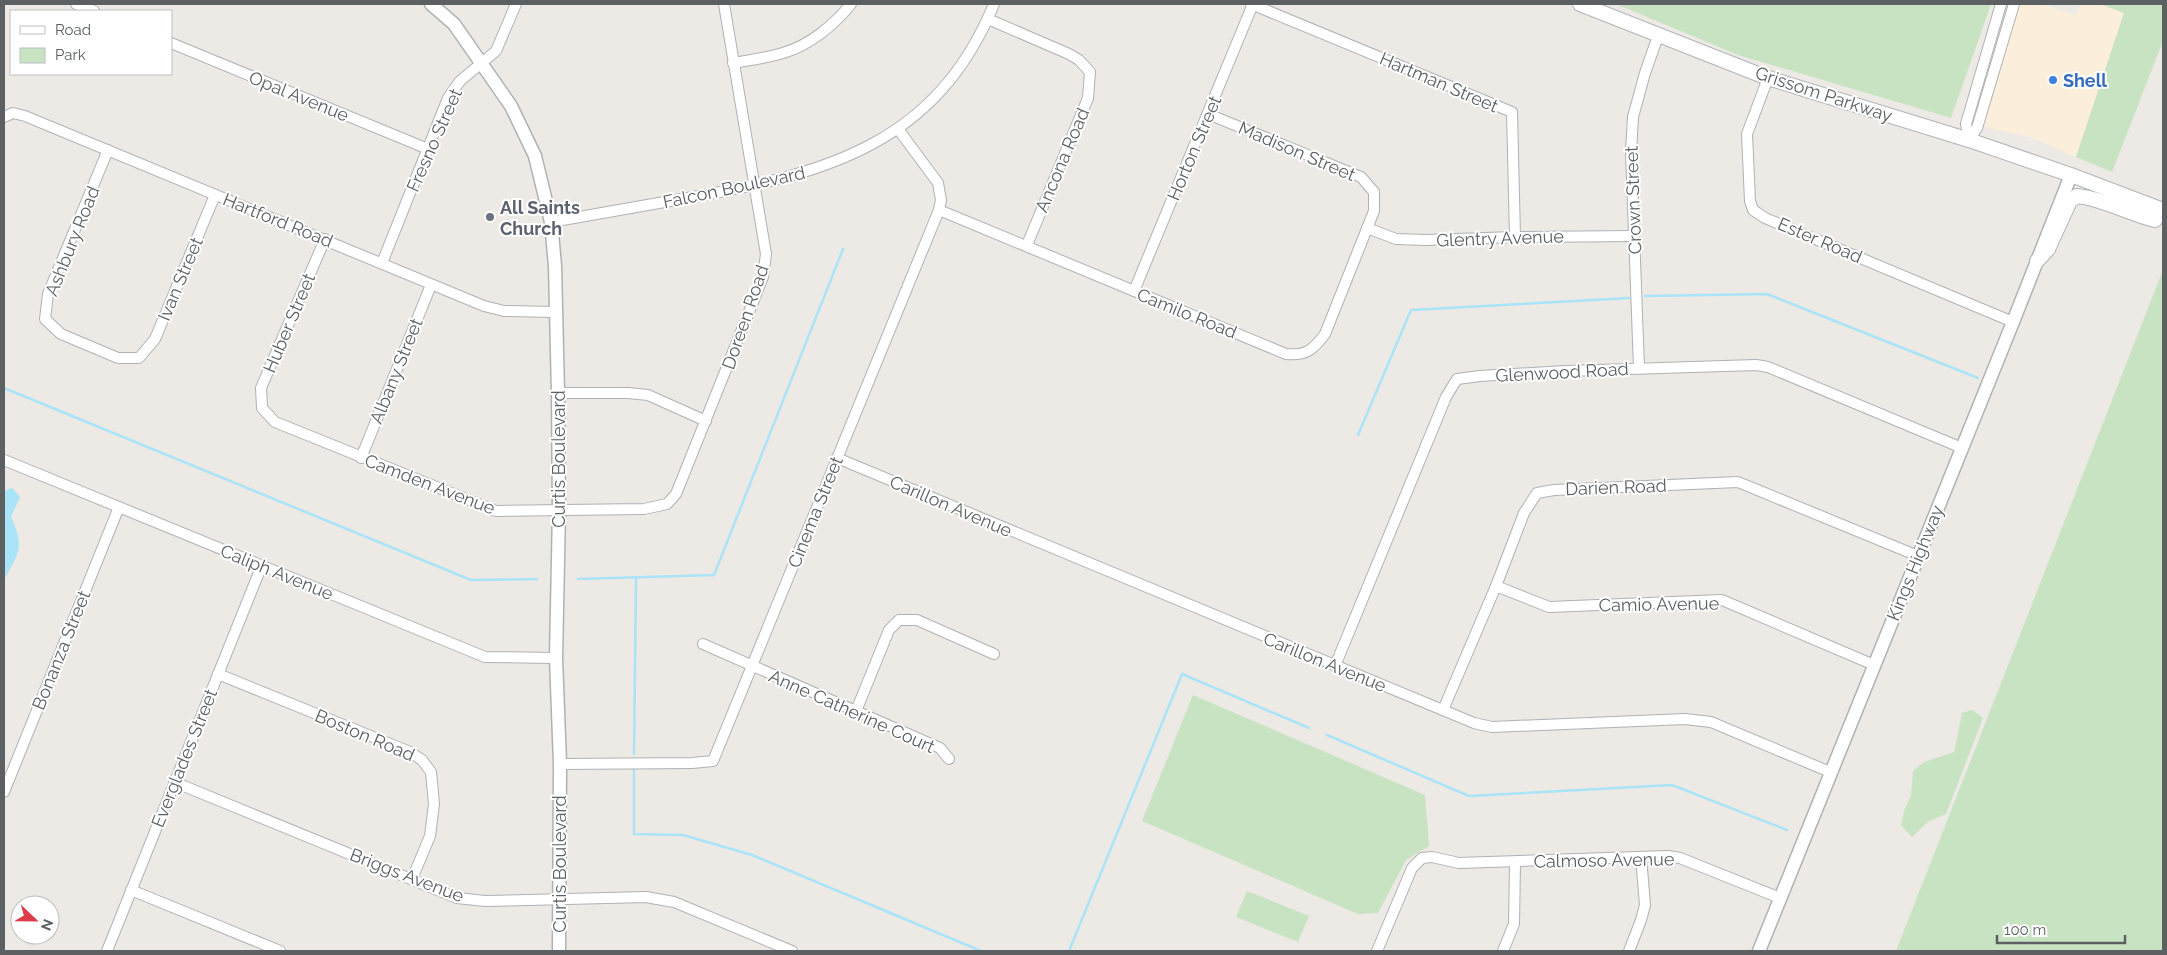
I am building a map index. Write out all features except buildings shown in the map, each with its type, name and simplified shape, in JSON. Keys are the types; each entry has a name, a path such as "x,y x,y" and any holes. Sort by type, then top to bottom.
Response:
{"main road":[{"name":"Grissom Parkway","path":"1582,4 1658,36 1768,78 1969,140 2071,175 2160,218"},
{"path":"2037,261 2048,249 2070,201 2077,196 2087,197 2130,214 2160,218"}],"street":[{"path":"76,4 91,10"},
{"name":"Curtis Boulevard","path":"431,4 454,24 483,63 511,106 535,156 551,222 555,266 558,393 559,510 556,658 560,764 559,951"},
{"name":"Fresno Street","path":"382,263 448,98 460,81 496,51 516,4"},
{"name":"Doreen Road","path":"706,421 763,278 766,254 724,4"},
{"path":"733,63 783,53 817,37 842,15 851,4"},
{"name":"Falcon Boulevard","path":"551,222 755,186 802,174 857,153 898,129 930,101 960,68 988,19 994,4"},
{"name":"Horton Street","path":"1134,291 1252,4"},
{"name":"Hartman Street","path":"1252,4 1512,112 1516,237"},
{"path":"1969,140 1966,124 2001,4"},
{"path":"1969,140 1977,128 2014,4"},
{"name":"Ancona Road","path":"988,19 1069,54 1079,60 1090,72 1088,98 1027,245"},
{"name":"Crown Street","path":"1639,368 1631,152 1633,117 1645,72 1658,36"},
{"name":"Opal Avenue","path":"172,43 428,149"},
{"name":"Ester Road","path":"1768,78 1747,134 1750,201 1753,210 1765,218 2013,322"},
{"name":"Hartford Road","path":"4,117 14,113 25,116 484,306 504,311 556,312"},
{"name":"Madison Street","path":"1208,114 1361,177 1374,192 1374,211 1367,228"},
{"name":"Cinema Street","path":"560,764 692,763 712,761 939,210 941,200 938,182 898,129"},
{"name":"Ashbury Road","path":"108,150 48,294 44,319 61,334 110,355 118,358 139,358"},
{"name":"Kings Highway","path":"1759,951 2071,175"},
{"name":"Ivan Street","path":"139,358 155,339 215,195"},
{"name":"Camilo Road","path":"939,210 1286,354 1301,355 1316,346 1325,334 1367,228"},
{"name":"Glentry Avenue","path":"1367,228 1396,239 1424,240 1634,236"},
{"name":"Huber Street","path":"262,408 261,388 325,239"},
{"name":"Albany Street","path":"361,458 432,285"},
{"name":"Glenwood Road","path":"1335,666 1446,397 1458,379 1480,376 1639,368 1756,365 1768,367 1962,448"},
{"path":"558,393 628,393 648,395 706,421"},
{"name":"Camden Avenue","path":"262,408 275,422 496,511 644,509 667,504 676,494 706,421"},
{"name":"Carillon Avenue","path":"837,458 1474,723 1492,727 1686,719 1711,722 1830,772"},
{"name":"Caliph Avenue","path":"4,460 485,657 556,658"},
{"name":"Darien Road","path":"1443,710 1496,586 1524,512 1537,493 1554,490 1738,482 1918,556"},
{"name":"Bonanza Street","path":"4,792 119,507"},
{"name":"Everglades Street","path":"107,951 262,565"},
{"name":"Camio Avenue","path":"1496,586 1550,606 1722,600 1874,665"},
{"path":"856,711 889,630 899,620 916,620 994,654"},
{"name":"Anne Catherine Court","path":"704,644 940,748 949,759"},
{"name":"Boston Road","path":"218,674 410,752 422,760 431,772 434,804 430,836 412,880"},
{"name":"Briggs Avenue","path":"174,782 457,898 485,901 660,899 681,905 792,951"},
{"name":"Calmoso Avenue","path":"1377,951 1412,868 1422,858 1432,858 1459,864 1668,856 1680,858 1780,898"},
{"path":"1629,951 1642,920 1645,905 1641,857"},
{"path":"1503,951 1514,924 1515,862"},
{"path":"131,890 280,951"}],"shaded area":[{"path":"2019,4 2042,4 2076,15 2081,4 2100,4 2124,12 2076,157 2033,138 1982,126"}],"green space":[{"path":"1616,4 1991,4 1951,118 1738,55"},
{"path":"2100,4 2163,4 2163,41 2112,172 2076,157 2124,13"},
{"path":"2163,270 2163,951 1896,951"},
{"path":"1193,695 1425,795 1429,846 1406,860 1378,913 1358,914 1142,821"},
{"path":"1972,710 1983,718 1946,814 1929,821 1912,837 1901,825 1905,808 1911,796 1913,771 1924,762 1954,752 1962,713"},
{"path":"1247,891 1309,916 1298,942 1236,917"}],"water":[{"path":"12,488 20,497 11,517 19,543 16,556 4,580 4,491"}],"waterway":[{"path":"578,579 714,575 843,249"},
{"path":"1645,296 1767,294 1978,378"},
{"path":"1358,435 1411,310 1629,298"},
{"path":"4,388 471,580 537,579"},
{"path":"634,754 636,578"},
{"path":"1069,951 1182,674 1309,728"},
{"path":"1327,735 1469,796 1672,785 1787,830"},
{"path":"634,769 634,834 683,835 752,855 981,951"}],"place":[{"name":"Shell","path":"2053,80"},
{"name":"All Saints Church","path":"490,217"}]}
